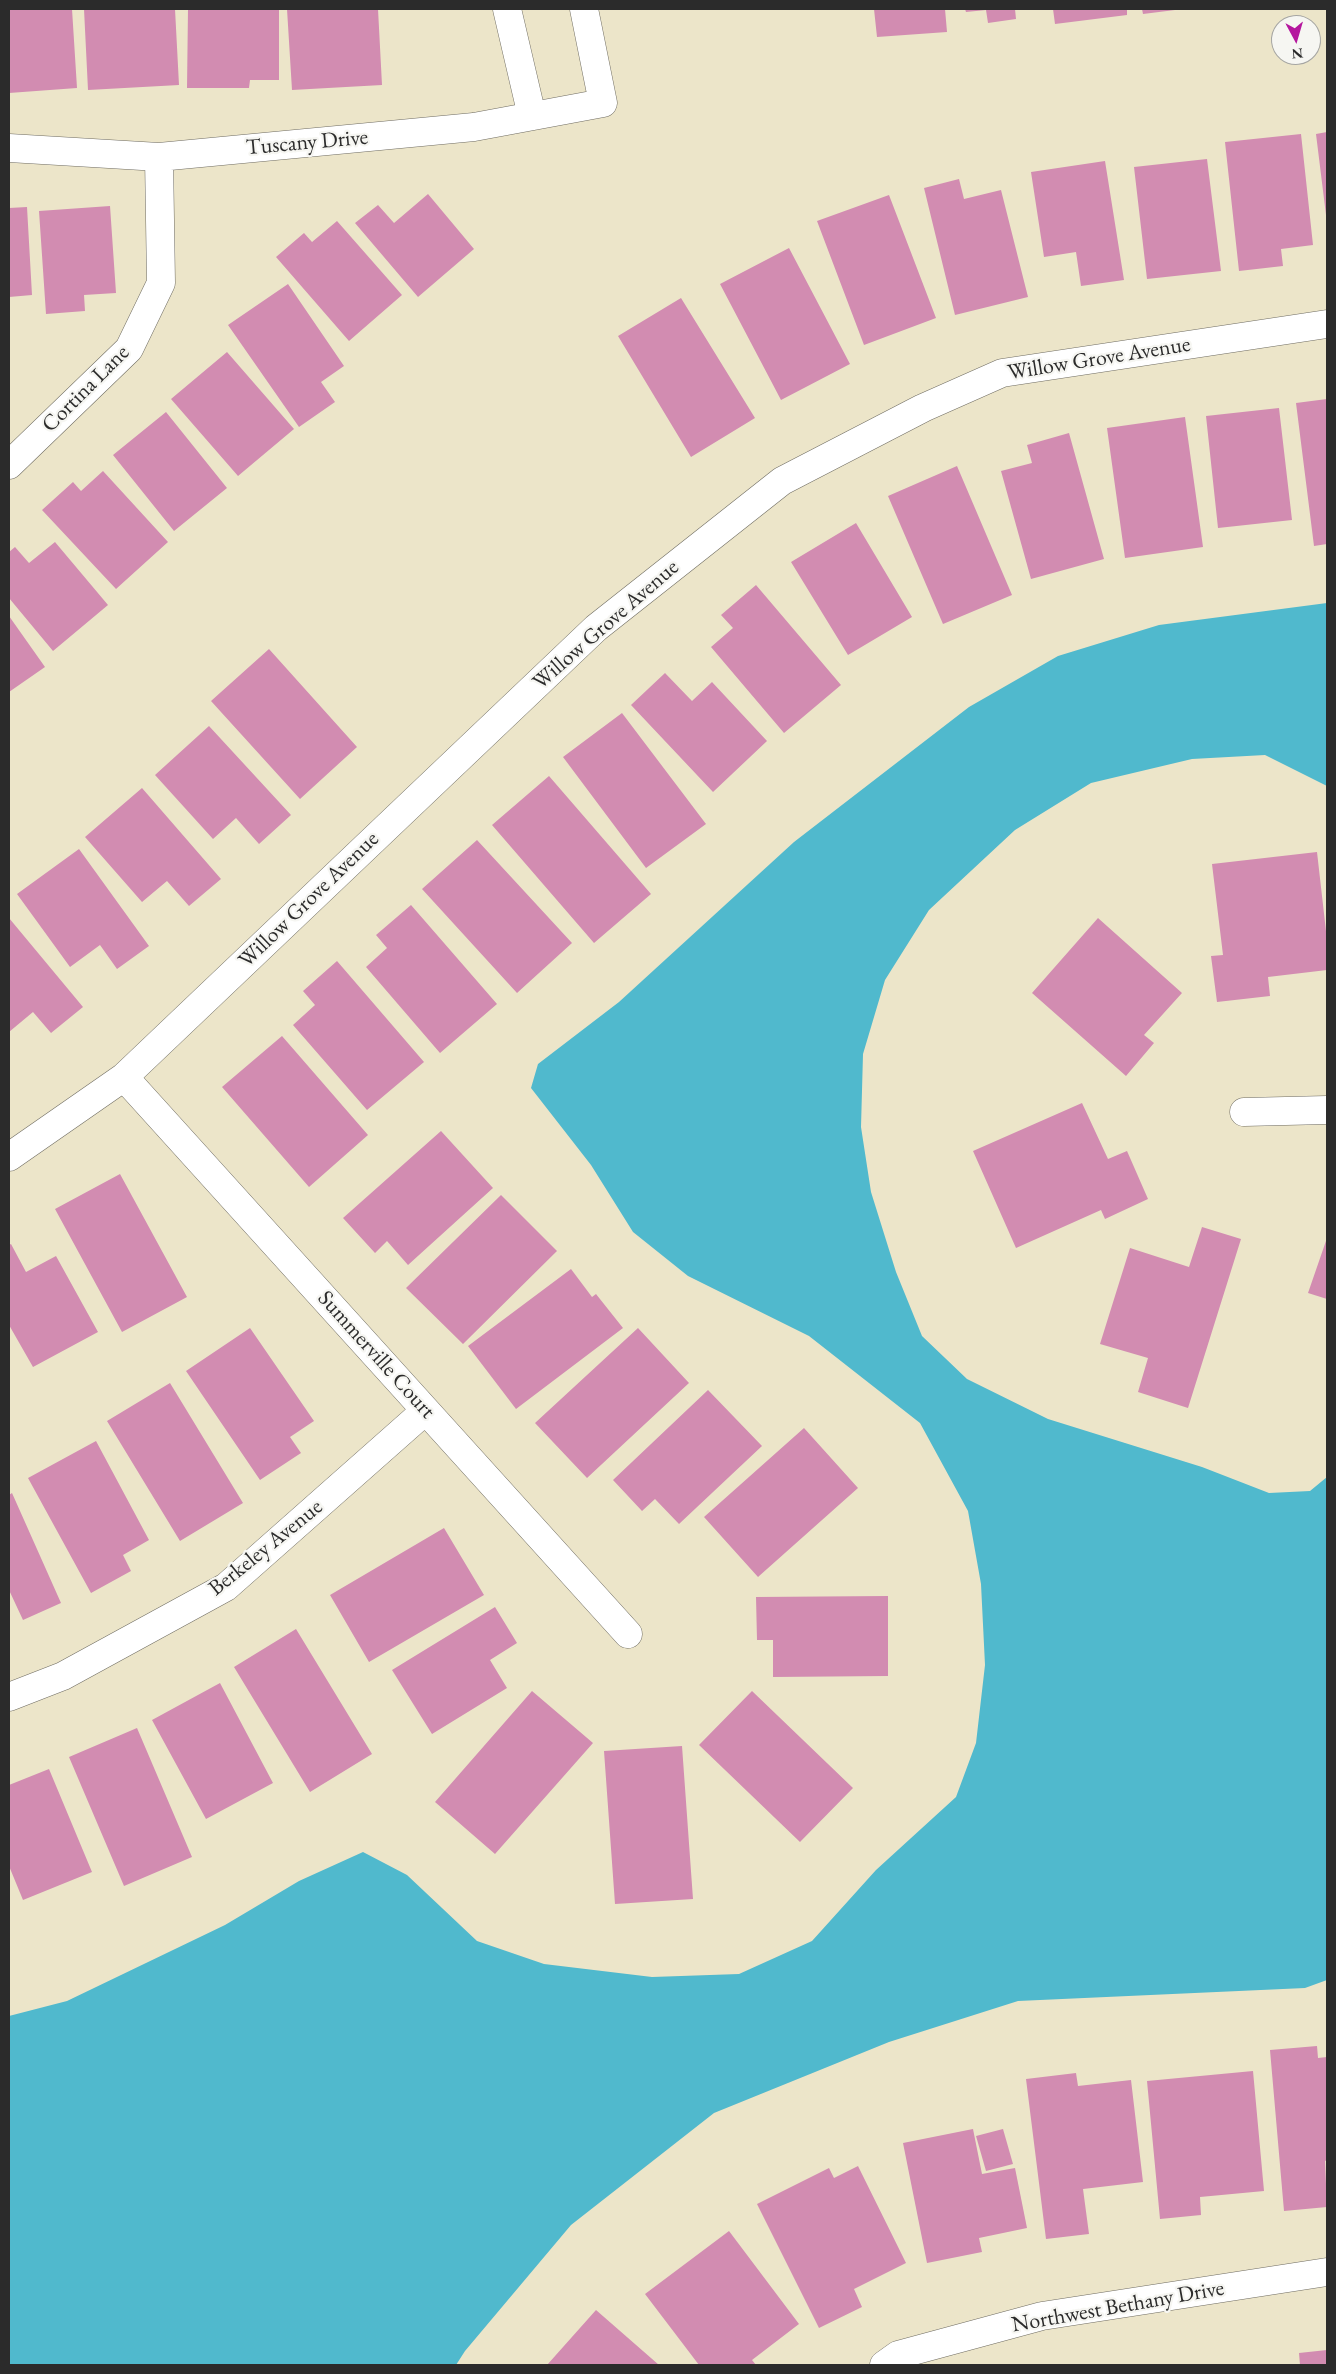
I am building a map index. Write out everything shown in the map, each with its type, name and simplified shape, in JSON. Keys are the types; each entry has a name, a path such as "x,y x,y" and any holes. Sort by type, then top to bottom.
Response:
{"street":[{"path":"507,9 532,116"},
{"name":"Tuscany Drive","path":"9,148 159,157 474,127 603,103 584,9"},
{"name":"Cortina Lane","path":"9,465 129,349 161,284 159,157"},
{"name":"Willow Grove Avenue","path":"9,1157 124,1076 596,628 782,481 922,408 1002,373 1327,324"},
{"name":"Summerville Court","path":"124,1076 628,1634"},
{"path":"1244,1112 1327,1110"},
{"name":"Berkeley Avenue","path":"9,1697 63,1676 226,1587 426,1411"},
{"name":"Northwest Bethany Drive","path":"884,2365 898,2355 1042,2316 1327,2272"}],"water":[{"path":"1327,603 1327,786 1265,755 1192,759 1091,783 1015,830 929,910 885,980 863,1054 861,1127 871,1192 896,1272 922,1336 967,1379 1048,1419 1202,1467 1269,1493 1310,1491 1327,1477 1327,1980 1305,1988 1018,2001 889,2042 714,2113 571,2225 465,2351 456,2365 9,2365 9,2016 67,2001 225,1925 299,1881 363,1852 407,1875 477,1941 544,1964 652,1977 739,1974 812,1941 876,1870 956,1797 976,1743 985,1665 981,1584 968,1511 920,1423 809,1336 688,1276 633,1232 591,1165 531,1088 538,1064 619,1002 794,842 969,707 1058,656 1159,625"}],"building":[{"path":"9,9 72,9 77,88 9,93"},
{"path":"84,9 175,9 179,85 88,90"},
{"path":"188,9 279,9 279,80 250,80 249,88 187,88"},
{"path":"287,9 378,9 382,85 292,90"},
{"path":"874,9 945,9 947,32 877,37"},
{"path":"965,9 1015,9 1016,19 988,23 986,10 966,12"},
{"path":"1053,9 1127,9 1127,15 1055,24"},
{"path":"1142,9 1175,9 1175,10 1143,14"},
{"path":"1327,132 1327,215 1326,215 1316,134"},
{"path":"1301,134 1313,245 1281,249 1283,266 1239,271 1225,142"},
{"path":"1207,159 1221,271 1147,279 1134,167"},
{"path":"1105,161 1124,280 1081,286 1076,252 1044,257 1031,172"},
{"path":"959,179 964,199 1001,190 1028,297 955,315 924,188"},
{"path":"428,194 474,249 418,297 355,223 378,205 394,223"},
{"path":"889,195 936,318 864,345 817,221"},
{"path":"110,206 116,293 84,295 85,311 46,314 39,211"},
{"path":"27,207 32,295 9,297 9,208"},
{"path":"337,221 402,295 349,341 276,257 304,233 312,242"},
{"path":"789,248 850,364 781,400 720,284"},
{"path":"288,284 344,366 321,382 335,402 299,427 228,325"},
{"path":"681,298 755,418 691,457 618,336"},
{"path":"227,352 294,429 238,476 171,399"},
{"path":"1327,399 1327,544 1314,546 1296,403"},
{"path":"1279,408 1292,520 1218,528 1206,416"},
{"path":"166,412 227,488 174,531 113,455"},
{"path":"1185,417 1203,547 1125,558 1107,428"},
{"path":"1069,433 1104,559 1031,579 1001,471 1032,463 1027,445"},
{"path":"957,466 1012,595 943,624 888,496"},
{"path":"103,471 168,542 116,589 42,510 73,482 81,491"},
{"path":"856,523 912,617 848,655 791,562"},
{"path":"55,542 108,605 53,651 9,598 9,552 15,547 29,563"},
{"path":"756,585 841,685 784,733 711,647 733,628 721,615"},
{"path":"9,616 45,667 9,692"},
{"path":"269,649 357,747 300,799 211,701"},
{"path":"665,673 692,701 712,682 767,741 713,792 631,705"},
{"path":"622,713 706,824 646,868 563,757"},
{"path":"209,726 291,815 259,844 236,818 213,839 155,775"},
{"path":"549,776 651,894 594,943 492,825"},
{"path":"142,788 221,879 189,906 167,881 142,902 85,837"},
{"path":"477,840 572,943 517,993 422,889"},
{"path":"79,849 149,946 117,969 100,945 70,967 17,894"},
{"path":"1317,852 1327,940 1327,970 1268,977 1270,996 1217,1002 1211,956 1223,955 1212,864"},
{"path":"411,905 497,1004 440,1053 366,967 387,948 376,935"},
{"path":"9,918 83,1007 51,1033 33,1012 9,1032"},
{"path":"1098,918 1182,993 1144,1035 1154,1043 1126,1076 1032,993"},
{"path":"337,961 424,1062 367,1110 293,1025 315,1005 303,991"},
{"path":"282,1036 368,1135 309,1187 222,1087"},
{"path":"1082,1103 1108,1159 1127,1151 1148,1199 1105,1219 1101,1210 1016,1248 973,1151"},
{"path":"441,1131 493,1188 408,1265 387,1241 375,1253 343,1218"},
{"path":"120,1174 187,1297 122,1332 55,1209"},
{"path":"501,1195 557,1251 463,1344 406,1288"},
{"path":"1202,1227 1241,1239 1188,1408 1138,1392 1148,1358 1100,1344 1130,1248 1189,1267"},
{"path":"1327,1238 1327,1299 1308,1293"},
{"path":"11,1244 26,1272 56,1256 98,1332 33,1367 9,1325 9,1245"},
{"path":"571,1269 592,1297 596,1294 623,1328 516,1409 468,1346"},
{"path":"250,1328 314,1421 290,1437 301,1453 260,1480 186,1371"},
{"path":"638,1328 689,1383 587,1478 535,1423"},
{"path":"170,1383 243,1503 180,1541 107,1421"},
{"path":"708,1390 762,1446 679,1524 655,1499 642,1511 613,1480"},
{"path":"804,1428 858,1488 758,1577 704,1517"},
{"path":"96,1441 149,1540 123,1555 131,1571 91,1593 28,1478"},
{"path":"12,1493 61,1603 23,1620 9,1590 9,1495"},
{"path":"444,1528 484,1595 369,1662 330,1595"},
{"path":"888,1596 888,1676 773,1677 773,1640 757,1640 756,1597"},
{"path":"495,1607 517,1643 490,1660 507,1688 432,1734 392,1670"},
{"path":"296,1629 372,1754 310,1792 234,1667"},
{"path":"220,1683 273,1783 206,1819 152,1720"},
{"path":"532,1691 593,1743 495,1854 435,1802"},
{"path":"752,1691 853,1788 800,1842 699,1745"},
{"path":"137,1728 192,1857 124,1886 69,1757"},
{"path":"682,1746 693,1899 615,1904 604,1751"},
{"path":"49,1769 92,1872 23,1900 9,1866 9,1785"},
{"path":"1317,2046 1318,2058 1327,2057 1327,2160 1325,2161 1327,2207 1284,2211 1270,2050"},
{"path":"1253,2071 1264,2191 1200,2197 1201,2215 1160,2219 1147,2081"},
{"path":"1076,2073 1078,2086 1131,2080 1143,2182 1083,2189 1089,2234 1046,2239 1026,2079"},
{"path":"973,2129 982,2174 1015,2168 1027,2228 979,2238 982,2252 927,2263 903,2143"},
{"path":"1003,2129 1013,2164 986,2171 976,2136"},
{"path":"858,2166 906,2263 854,2289 862,2307 819,2328 757,2204 829,2168 834,2178"},
{"path":"729,2231 799,2324 752,2360 756,2365 699,2365 645,2294"},
{"path":"596,2310 659,2365 547,2365"},
{"path":"1327,2350 1327,2365 1300,2365 1299,2353"}]}
